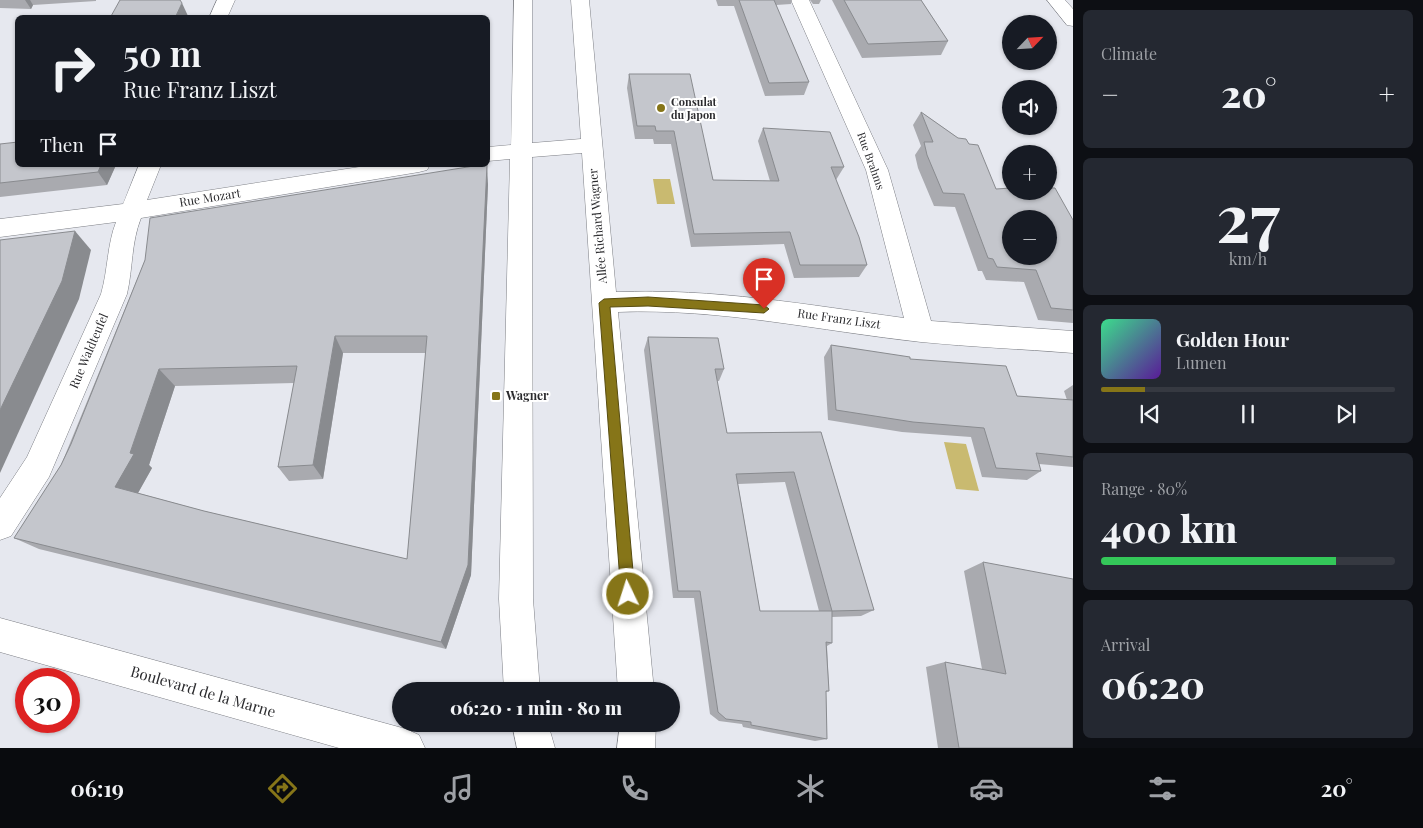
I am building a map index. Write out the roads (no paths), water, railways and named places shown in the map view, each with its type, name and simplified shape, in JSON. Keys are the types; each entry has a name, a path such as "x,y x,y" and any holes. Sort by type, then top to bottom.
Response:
{"street":[{"path":"219,15 226,0"},
{"path":"521,682 516,599 523,0"},
{"name":"Allée Richard Wagner","path":"580,0 635,682"},
{"name":"Rue Brahms","path":"800,0 868,147 921,331"},
{"path":"1056,0 1073,21"},
{"path":"490,154 592,145"},
{"name":"Rue Waldteufel","path":"0,525 38,466 114,294 119,274 122,236 149,167"},
{"name":"Rue Mozart","path":"0,228 95,217 406,167"},
{"name":"Rue Franz Liszt","path":"604,303 648,302 756,308 921,331 1073,342"},
{"name":"Boulevard de la Marne","path":"0,635 406,748"},
{"path":"532,732 536,748"},
{"path":"636,748 637,732"}],"place":[{"name":"Consulat du Japon","path":"661,108"},
{"name":"Wagner","path":"496,396"}]}
